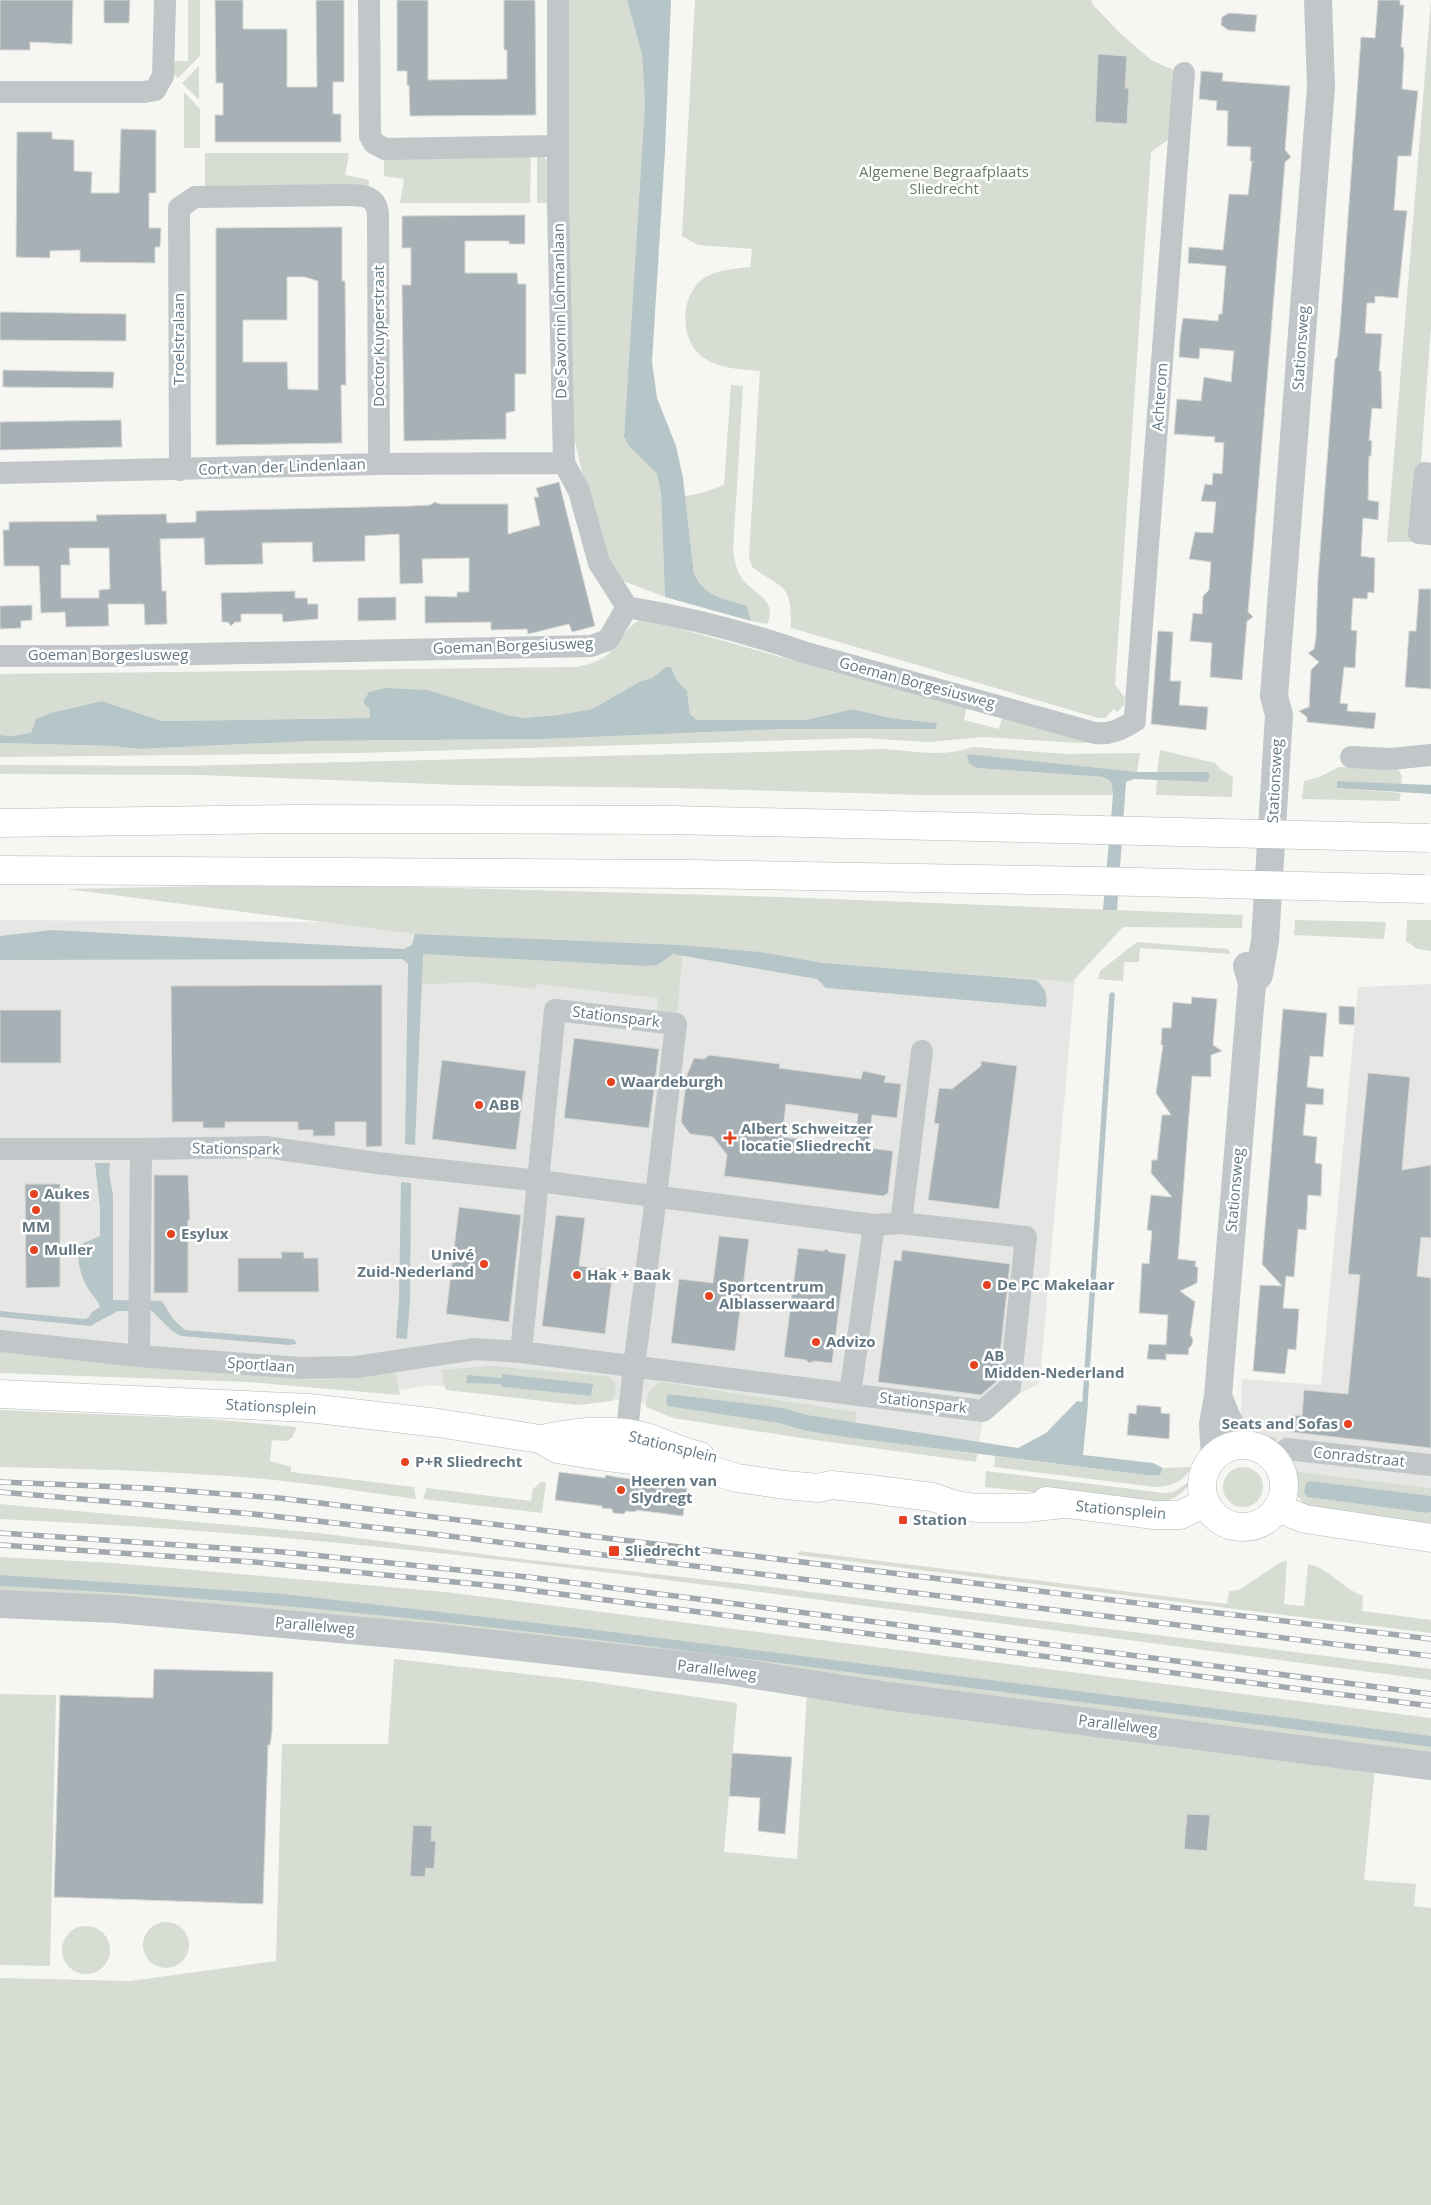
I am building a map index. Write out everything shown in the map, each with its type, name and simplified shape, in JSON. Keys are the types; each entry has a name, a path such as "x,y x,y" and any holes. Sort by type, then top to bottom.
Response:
{"main road":[{"path":"0,824 294,819 673,820 1430,838"},
{"path":"0,870 640,874 1095,881 1428,889"},
{"name":"Stationsplein","path":"0,1394 309,1408 540,1439 576,1433 626,1446 645,1437 689,1454 821,1474 831,1485 932,1497 956,1505 977,1508 1026,1508 1063,1504 1154,1515 1180,1515 1206,1503"},
{"path":"1242,1445 1263,1450 1278,1466 1284,1487 1278,1508 1262,1522 1240,1526 1220,1520 1206,1503 1203,1495 1203,1478 1209,1463 1215,1457 1232,1447 1242,1445"},
{"path":"1278,1508 1305,1519 1431,1538"}],"street":[{"path":"0,92 144,92 154,90 163,76 165,0"},
{"path":"369,0 370,136 374,143 384,148 558,146"},
{"name":"De Savornin Lohmanlaan","path":"558,0 558,146 564,463 579,492 599,563 627,607"},
{"name":"Stationsweg","path":"1215,1457 1213,1424 1218,1396 1252,983 1259,974 1265,941 1279,715 1274,696 1321,87 1318,0"},
{"name":"Achterom","path":"1135,721 1184,73"},
{"name":"Doctor Kuyperstraat","path":"179,208 195,197 347,194 372,198 378,207 379,464"},
{"name":"Troelstralaan","path":"179,208 180,470"},
{"name":"Cort van der Lindenlaan","path":"0,473 379,464 564,463"},
{"path":"1431,474 1424,473 1419,533 1431,534"},
{"name":"Goeman Borgesiusweg","path":"0,656 112,656 591,646 608,640 627,607 775,642 803,652 1096,734 1108,734 1135,721"},
{"path":"1351,757 1391,759 1431,755"},
{"name":"Stationspark","path":"0,1149 265,1147 386,1164 539,1181 656,1197 874,1225 901,1223 1026,1237 1010,1387 983,1411 634,1366 521,1352 539,1181 555,1010 676,1024 656,1197 634,1366 626,1446"},
{"path":"901,1223 922,1051"},
{"path":"139,1356 141,1149"},
{"path":"850,1394 874,1225"},
{"name":"Sportlaan","path":"0,1341 139,1356 300,1368 356,1367 475,1349 521,1352"},
{"name":"Stationsweg","path":"1218,1396 1227,1418 1242,1445"},
{"name":"Conradstraat","path":"1286,1449 1431,1465"},
{"name":"Parallelweg","path":"0,1604 116,1609 440,1638 722,1670 887,1696 1431,1766"}],"shaded area":[{"path":"627,0 671,0 665,151 652,362 657,398 676,446 683,478 694,574 710,593 747,606 751,621 665,597 661,493 657,474 629,446 624,437 645,103 642,55"},
{"path":"666,667 671,667 676,679 687,691 690,714 697,720 806,720 853,709 890,718 937,723 936,729 783,729 544,739 312,741 138,749 112,746 0,743 0,735 11,736 31,733 36,719 50,713 102,701 162,721 370,718 370,710 363,702 369,692 385,688 428,690 507,715 523,718 558,715 592,709 641,681 652,678"},
{"path":"967,754 1137,772 1208,772 1210,776 1207,782 1134,779 1126,782 1117,910 1103,910 1113,795 1111,781 1103,777 977,768 969,763"},
{"path":"1337,781 1431,785 1431,794 1337,788"},
{"path":"0,920 417,923 1077,954 1040,1381 1035,1386 994,1406 983,1421 977,1450 610,1399 579,1402 429,1385 394,1391 0,1358"},
{"path":"52,930 404,949 412,945 415,934 680,945 760,952 823,963 1036,980 1045,992 1047,1002 1046,1007 826,988 817,979 673,954 657,965 646,966 423,954 415,1145 405,1144 408,964 402,959 0,960 0,936"},
{"path":"1431,984 1431,1506 1302,1487 1272,1443 1240,1428 1242,1379 1321,1385 1358,987"},
{"path":"95,1163 110,1163 109,1172 113,1195 113,1300 162,1301 173,1319 185,1330 291,1339 295,1340 296,1344 181,1336 172,1331 152,1311 118,1311 90,1326 0,1317 0,1311 84,1319 88,1318 92,1312 100,1307 83,1279 78,1257 79,1245 100,1236 100,1208"},
{"path":"401,1182 411,1183 410,1301 407,1339 396,1338 399,1299"},
{"path":"502,1374 593,1384 591,1396 502,1387 500,1384 466,1383 467,1375 502,1378"},
{"path":"668,1394 784,1408 807,1415 1018,1448 1046,1433 1077,1401 1088,1403 1083,1455 1153,1463 1163,1468 1160,1475 1146,1475 806,1431 778,1423 668,1406 666,1401"},
{"path":"1310,1481 1431,1496 1431,1512 1307,1497 1304,1492 1306,1483"},
{"path":"0,1575 283,1594 588,1629 1431,1736 1431,1747 549,1634 220,1600 0,1586"}],"green space":[{"path":"188,0 200,0 200,56 178,78 169,70 172,61 188,61"},
{"path":"562,0 627,0 642,55 645,103 624,437 629,446 657,474 661,493 665,597 621,580 602,562 572,428"},
{"name":"Algemene Begraafplaats Sliedrecht","path":"695,0 1091,0 1093,5 1121,34 1151,60 1178,72 1172,137 1151,152 1115,684 1125,698 1124,705 1117,712 1113,709 1106,718 1098,718 791,628 790,602 784,589 752,567 749,557 760,371 738,369 710,362 696,351 691,343 685,322 688,300 699,282 716,273 730,269 750,267 752,249 698,245 682,236"},
{"path":"1431,0 1431,326 1419,490 1412,542 1387,542"},
{"path":"199,66 199,100 182,83"},
{"path":"184,92 200,109 200,148 184,148"},
{"path":"384,152 531,152 530,203 400,203 404,179 384,176"},
{"path":"537,152 551,163 552,203 537,203"},
{"path":"205,153 349,153 345,175 369,180 369,187 205,190"},
{"path":"731,385 743,386 733,550 739,574 745,583 767,602 770,615 767,624 751,621 747,606 710,593 694,574 685,496 702,493 724,485"},
{"path":"642,618 841,674 967,706 964,720 999,729 1003,715 1119,741 1079,743 983,737 929,742 862,738 357,753 0,757 0,743 112,746 138,749 312,741 544,739 783,729 936,729 937,723 890,718 853,709 806,720 697,720 690,714 687,691 676,679 671,667 666,667 652,678 641,681 592,709 558,715 523,718 507,715 370,710 371,718 162,721 102,701 50,713 36,719 31,733 11,736 0,735 0,674 577,667 592,663 605,656 629,628"},
{"path":"973,747 1066,754 1140,753 1137,772 968,755 977,768 1103,777 1111,780 1113,795 927,795 674,788 459,785 201,775 0,774 0,765 185,766 886,749 941,753"},
{"path":"1160,750 1215,763 1220,769 1233,777 1232,797 1156,795 1157,780 1206,782 1208,772 1157,772"},
{"path":"1339,767 1398,769 1402,776 1401,784 1337,781 1337,788 1401,793 1399,801 1302,799 1304,781 1319,777"},
{"path":"308,884 779,897 1243,915 1242,928 1123,927 1072,982 823,963 760,952 680,945 415,934 67,889"},
{"path":"1295,920 1386,922 1384,939 1294,935"},
{"path":"1407,920 1431,920 1431,951 1417,949 1406,941"},
{"path":"1137,942 1228,949 1231,954 1140,948 1139,962 1124,962 1123,981 1098,979 1100,971"},
{"path":"418,947 683,955 677,1013 657,1011 658,998 536,984 535,989 471,982 416,985"},
{"path":"0,1351 309,1380 341,1379 395,1372 400,1395 248,1382 0,1373"},
{"path":"491,1366 607,1376 615,1382 616,1394 612,1401 578,1405 446,1390 441,1370","holes":["502,1375 593,1390 590,1396 503,1387 467,1376 503,1378"]},
{"path":"662,1382 856,1412 856,1423 807,1415 784,1408 668,1394 806,1431 977,1454 976,1462 673,1418 646,1407 650,1392 654,1386"},
{"path":"0,1410 209,1419 297,1427 292,1438 286,1441 272,1440 270,1461 291,1467 291,1472 414,1487 416,1499 303,1483 232,1476 0,1467"},
{"path":"1259,1435 1276,1437 1276,1442 1297,1472 1431,1488 1431,1496 1310,1481 1304,1492 1308,1497 1431,1512 1431,1526 1306,1506 1294,1487 1284,1462 1272,1449 1257,1440"},
{"path":"995,1456 1146,1475 1160,1475 1163,1468 1192,1467 1177,1482 1167,1486 1155,1487 994,1467"},
{"path":"1243,1467 1257,1473 1263,1487 1257,1501 1243,1507 1229,1501 1223,1487 1229,1473"},
{"path":"986,1471 1164,1493 1173,1492 1189,1482 1191,1483 1173,1498 1163,1503 1151,1505 985,1487"},
{"path":"541,1482 546,1482 542,1513 423,1499 427,1488 531,1501 533,1489"},
{"path":"0,1504 319,1533 504,1557 753,1585 1431,1669 1431,1680 744,1590 426,1552 213,1532 0,1519"},
{"path":"799,1551 1227,1604 1229,1591 1239,1590 1281,1562 1287,1561 1284,1604 1304,1606 1308,1564 1323,1570 1349,1589 1363,1596 1362,1611 1431,1620 1431,1633 798,1555"},
{"path":"0,1557 113,1563 445,1592 1431,1718 1431,1757 0,1593"},
{"path":"394,1659 587,1681 737,1703 724,1852 797,1859 807,1693 1375,1767 1364,1880 1416,1884 1414,1906 1431,1908 1431,2205 0,2205 0,1978 130,1981 276,1961 282,1744 388,1744"},
{"path":"0,1694 56,1695 50,1966 0,1965"},
{"path":"166,1922 179,1926 185,1932 189,1945 185,1958 179,1964 166,1968 153,1964 147,1958 143,1945 147,1932 153,1926"},
{"path":"86,1926 95,1928 103,1933 108,1941 110,1950 108,1959 103,1967 95,1972 86,1974 77,1972 69,1967 64,1959 62,1950 64,1941 69,1933 77,1928"}],"building":[{"path":"0,0 73,0 72,44 30,42 30,50 0,50"},
{"path":"104,0 130,0 129,23 104,23"},
{"path":"215,0 243,0 243,29 287,29 287,87 317,87 316,0 344,0 344,82 333,82 333,114 341,114 341,142 215,142 215,115 223,115 223,83 216,83"},
{"path":"397,0 428,0 428,80 507,79 507,50 504,50 504,0 535,0 536,115 410,116 407,71 397,71"},
{"path":"1378,0 1400,0 1400,5 1404,5 1401,47 1403,47 1404,55 1402,89 1418,91 1411,156 1398,156 1394,210 1407,211 1398,298 1375,296 1375,303 1367,303 1365,333 1382,334 1379,371 1381,371 1382,409 1372,408 1369,440 1372,441 1371,456 1369,456 1368,500 1379,502 1378,520 1363,518 1361,556 1375,558 1374,593 1368,592 1367,599 1353,598 1351,630 1357,631 1355,668 1344,667 1340,703 1348,704 1347,711 1376,713 1374,729 1307,722 1307,717 1299,711 1309,707 1311,670 1319,662 1308,653 1314,649 1316,637 1318,578 1335,359 1337,357 1340,329 1361,37 1375,38"},
{"path":"1229,13 1257,15 1255,32 1228,30 1221,25 1222,17"},
{"path":"1098,54 1127,56 1125,88 1129,88 1127,124 1095,122"},
{"path":"1201,71 1223,73 1222,81 1290,86 1285,150 1291,157 1285,162 1248,612 1253,617 1247,621 1242,680 1210,677 1212,643 1190,641 1193,613 1202,614 1203,596 1209,590 1211,562 1189,559 1195,532 1213,533 1216,502 1201,501 1205,484 1212,485 1213,473 1222,474 1224,443 1214,442 1215,437 1174,434 1177,399 1201,401 1204,377 1231,382 1234,351 1200,348 1199,359 1179,357 1180,338 1183,318 1218,321 1219,314 1222,314 1226,266 1188,263 1189,247 1223,250 1229,194 1248,195 1252,161 1250,161 1251,147 1227,146 1228,111 1216,110 1217,101 1199,99"},
{"path":"121,129 156,130 156,193 149,193 149,228 161,228 160,247 155,247 155,263 80,262 80,250 50,251 50,258 16,257 17,132 52,132 52,139 74,140 74,171 92,172 91,193 119,193"},
{"path":"525,215 525,244 509,244 509,241 465,241 465,273 517,273 518,284 526,284 526,374 515,374 515,411 506,413 506,439 404,441 402,285 411,285 411,248 402,248 402,216"},
{"path":"342,227 342,281 345,281 346,385 341,385 342,443 216,445 216,228","holes":["287,277 305,277 318,281 318,390 288,389 287,362 243,362 243,320 287,320"]},
{"path":"0,312 126,314 126,341 0,340"},
{"path":"3,370 114,372 113,388 3,387"},
{"path":"121,420 122,447 0,450 0,422"},
{"path":"559,482 595,626 572,632 569,624 528,634 527,629 491,630 491,622 425,623 425,596 457,597 457,592 469,592 469,558 422,559 423,583 400,584 399,534 365,536 365,561 313,562 312,542 262,543 263,564 205,565 204,538 160,539 162,591 166,591 167,624 145,625 144,604 108,604 109,626 66,627 65,612 41,613 39,566 4,566 3,530 9,530 9,522 97,521 96,515 166,514 167,523 196,522 196,511 411,506 430,505 435,502 440,504 508,504 508,534 540,525 534,497 539,497 536,488","holes":["69,548 109,548 110,589 99,590 99,598 61,598 61,565 70,565"]},
{"path":"1419,589 1431,589 1431,689 1405,687 1409,631 1416,631"},
{"path":"295,591 295,598 307,598 308,604 318,604 318,619 283,622 282,614 241,614 241,622 235,622 231,626 228,622 222,622 221,593"},
{"path":"396,597 396,620 358,621 358,598"},
{"path":"32,605 32,620 21,621 21,628 0,629 0,606"},
{"path":"1158,631 1173,632 1170,681 1181,681 1179,705 1208,707 1206,730 1151,724"},
{"path":"382,985 382,1146 366,1147 366,1122 335,1122 335,1136 313,1136 313,1130 298,1130 298,1122 225,1122 225,1128 203,1128 203,1122 172,1122 171,986"},
{"path":"1192,997 1217,999 1213,1045 1222,1051 1211,1055 1211,1077 1192,1076 1178,1259 1196,1261 1195,1266 1198,1268 1197,1283 1180,1291 1195,1302 1190,1335 1193,1339 1188,1355 1166,1354 1166,1360 1147,1359 1149,1344 1166,1345 1168,1315 1139,1313 1142,1263 1149,1264 1152,1231 1147,1230 1151,1195 1172,1197 1151,1173 1152,1160 1157,1160 1162,1115 1171,1115 1156,1093 1163,1045 1161,1045 1162,1028 1171,1028 1173,1002 1191,1004"},
{"path":"1339,1006 1355,1007 1354,1025 1339,1024"},
{"path":"1283,1009 1327,1013 1323,1057 1310,1056 1307,1087 1324,1089 1323,1105 1306,1104 1303,1135 1317,1137 1315,1163 1322,1164 1321,1196 1308,1195 1306,1230 1298,1229 1294,1277 1286,1276 1283,1308 1299,1309 1296,1350 1288,1349 1285,1374 1253,1371 1260,1285 1282,1286 1262,1264"},
{"path":"0,1010 61,1010 61,1063 0,1063"},
{"path":"574,1038 659,1049 649,1128 564,1118"},
{"path":"709,1055 780,1064 779,1068 861,1079 863,1071 886,1076 884,1082 901,1084 897,1118 872,1115 868,1148 893,1151 888,1193 883,1196 724,1176 727,1155 713,1137 690,1134 681,1122 687,1075 694,1058 704,1059","holes":["786,1104 858,1114 854,1146 782,1137"]},
{"path":"442,1060 526,1071 516,1150 432,1139"},
{"path":"981,1061 1017,1066 999,1209 928,1200 939,1124 934,1123 939,1088 952,1089 981,1066"},
{"path":"1368,1073 1410,1077 1402,1170 1431,1165 1431,1238 1421,1237 1417,1276 1431,1278 1431,1448 1291,1432 1292,1415 1302,1416 1304,1390 1348,1394 1360,1275 1348,1274"},
{"path":"154,1175 188,1175 190,1220 188,1220 188,1293 154,1293"},
{"path":"25,1184 60,1184 60,1287 26,1288"},
{"path":"459,1207 521,1215 509,1322 446,1314"},
{"path":"556,1215 585,1218 579,1266 613,1270 605,1334 542,1326"},
{"path":"719,1236 749,1239 735,1351 671,1343 679,1279 713,1283"},
{"path":"798,1248 823,1251 827,1249 829,1252 846,1254 832,1363 814,1361 809,1363 806,1360 784,1357"},
{"path":"902,1250 1010,1264 997,1381 981,1395 878,1382 894,1260 901,1261"},
{"path":"281,1252 304,1252 304,1258 318,1258 319,1292 238,1292 238,1258 282,1258"},
{"path":"1137,1405 1161,1407 1161,1413 1170,1414 1169,1439 1127,1435 1129,1413 1136,1414"},
{"path":"559,1472 605,1478 606,1475 640,1480 640,1482 687,1488 683,1516 636,1510 636,1512 626,1511 624,1514 613,1513 612,1509 602,1508 602,1506 555,1500"},
{"path":"154,1669 273,1672 272,1731 270,1745 268,1745 263,1904 54,1897 60,1695 153,1698"},
{"path":"732,1753 792,1757 785,1834 758,1831 760,1798 729,1796"},
{"path":"1187,1814 1210,1815 1207,1851 1184,1849"},
{"path":"413,1825 432,1826 431,1841 436,1841 434,1869 426,1868 425,1877 410,1876"}],"waterway":[{"path":"1085,1402 1112,995"}],"railway":[{"path":"0,1482 145,1488 279,1498 1431,1639"},
{"path":"0,1492 253,1514 416,1532 1431,1656"},
{"path":"0,1533 283,1552 528,1577 1431,1694"},
{"path":"0,1545 254,1562 505,1587 1431,1706"}],"place":[{"name":"Waardeburgh","path":"611,1082"},
{"name":"ABB","path":"479,1105"},
{"name":"Albert Schweitzer locatie Sliedrecht","path":"730,1138"},
{"name":"Aukes","path":"34,1194"},
{"name":"MM","path":"36,1210"},
{"name":"Esylux","path":"171,1234"},
{"name":"Muller","path":"34,1250"},
{"name":"Univé Zuid-Nederland","path":"484,1264"},
{"name":"Hak + Baak","path":"577,1275"},
{"name":"De PC Makelaar","path":"987,1285"},
{"name":"Sportcentrum Alblasserwaard","path":"709,1296"},
{"name":"Advizo","path":"816,1342"},
{"name":"AB Midden-Nederland","path":"974,1365"},
{"name":"Seats and Sofas","path":"1348,1424"},
{"name":"P+R Sliedrecht","path":"405,1462"},
{"name":"Heeren van Slydregt","path":"621,1490"},
{"name":"Station","path":"903,1520"},
{"name":"Sliedrecht","path":"614,1551"}]}
